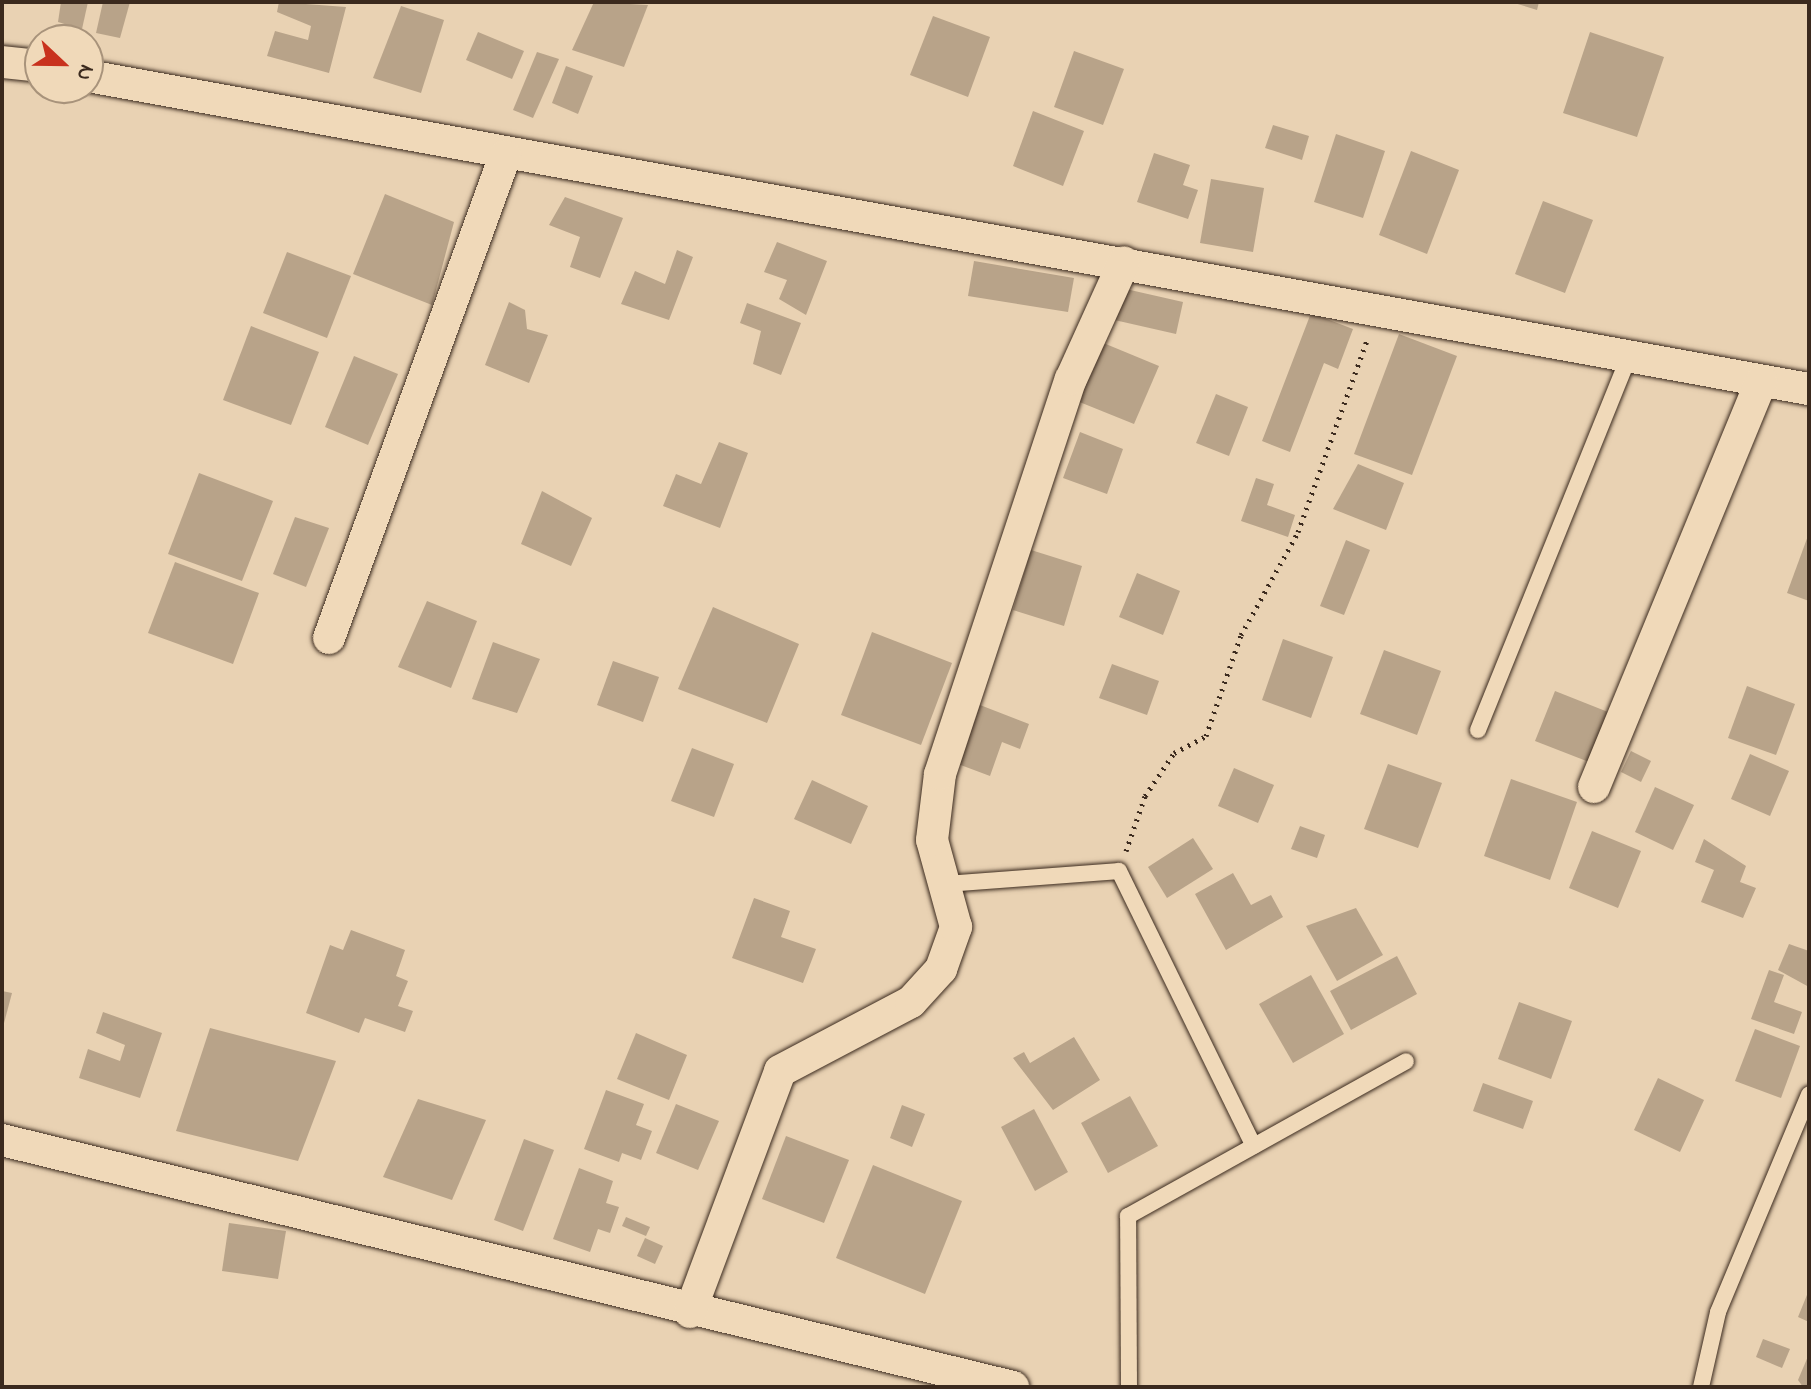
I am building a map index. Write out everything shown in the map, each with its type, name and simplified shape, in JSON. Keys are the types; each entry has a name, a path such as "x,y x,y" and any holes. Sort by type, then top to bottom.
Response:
{"street":[{"path":"2,62 24,64"},
{"path":"104,79 505,156 1124,262 1809,389"},
{"path":"329,638 505,156"},
{"path":"690,1312 780,1071 911,1002 941,969 956,927 947,884 932,840 940,774 1071,379 1124,262"},
{"path":"1594,787 1761,381"},
{"path":"2,1140 690,1312 1013,1387"}],"lane":[{"path":"1478,730 1629,356"},
{"path":"947,884 1119,871 1254,1146"},
{"path":"1129,1387 1128,1216 1406,1061"},
{"path":"1701,1387 1718,1312 1809,1094"}],"path":[{"path":"1119,871 1145,796 1174,753 1206,736 1241,635 1298,532 1374,307"}],"building":[{"path":"61,2 88,2 83,24 58,22"},
{"path":"103,2 130,2 120,38 104,35 104,24 98,24"},
{"path":"279,2 346,7 329,73 267,56 275,31 308,40 311,26 277,12"},
{"path":"594,2 648,5 624,67 572,50"},
{"path":"1511,2 1539,2 1537,10"},
{"path":"401,6 444,20 421,93 373,78"},
{"path":"933,16 990,37 968,97 910,75"},
{"path":"478,32 524,51 512,79 466,60"},
{"path":"1590,32 1664,57 1637,137 1563,113"},
{"path":"1074,51 1124,69 1103,125 1054,107"},
{"path":"537,52 559,59 533,118 513,110"},
{"path":"566,66 593,76 578,114 552,103"},
{"path":"1033,111 1084,131 1063,186 1013,166"},
{"path":"1273,125 1309,136 1302,160 1265,148"},
{"path":"1336,134 1385,151 1363,218 1314,202"},
{"path":"1411,151 1459,170 1427,254 1379,235"},
{"path":"1154,153 1190,165 1183,185 1198,190 1188,219 1137,202"},
{"path":"1211,179 1264,188 1253,252 1200,243"},
{"path":"385,194 454,222 432,305 353,274"},
{"path":"565,197 623,218 600,278 570,267 580,237 549,225"},
{"path":"1543,201 1593,220 1565,293 1515,274"},
{"path":"777,242 827,261 806,315 779,299 787,280 764,272"},
{"path":"677,250 693,257 669,320 621,304 635,271 665,284"},
{"path":"287,252 351,276 327,338 263,313"},
{"path":"974,261 1074,278 1068,312 968,296"},
{"path":"1117,287 1183,302 1176,334 1110,319"},
{"path":"509,302 525,310 527,329 548,335 529,383 485,365"},
{"path":"747,303 801,323 781,375 753,364 761,331 740,323"},
{"path":"1311,313 1353,329 1338,369 1324,363 1290,452 1262,441"},
{"path":"251,326 319,352 291,425 223,400"},
{"path":"1399,334 1457,356 1412,475 1354,454"},
{"path":"1101,342 1159,366 1134,424 1077,401"},
{"path":"354,356 398,374 368,445 325,427"},
{"path":"1216,394 1248,407 1229,456 1196,443"},
{"path":"1080,432 1123,449 1107,494 1063,478"},
{"path":"719,442 748,453 720,528 663,506 676,474 701,484"},
{"path":"1358,464 1404,483 1386,530 1333,509"},
{"path":"199,473 273,501 242,581 168,554"},
{"path":"1256,478 1274,484 1267,505 1295,515 1288,537 1241,521"},
{"path":"542,491 592,518 571,566 521,544"},
{"path":"295,517 329,528 306,587 273,574"},
{"path":"1809,533 1809,601 1787,593"},
{"path":"1346,540 1370,550 1344,615 1320,606"},
{"path":"1031,550 1082,566 1064,626 1013,610"},
{"path":"175,562 259,593 233,664 148,633"},
{"path":"1137,573 1180,591 1163,635 1119,617"},
{"path":"427,601 477,621 451,688 398,667"},
{"path":"713,607 799,644 767,723 678,689"},
{"path":"872,632 952,663 921,745 841,715"},
{"path":"1283,639 1333,657 1311,718 1262,700"},
{"path":"493,642 540,659 517,713 472,699"},
{"path":"1384,650 1441,671 1417,735 1360,714"},
{"path":"613,661 659,677 643,722 597,705"},
{"path":"1112,664 1159,681 1147,715 1099,698"},
{"path":"1747,686 1795,704 1776,755 1728,738"},
{"path":"1555,691 1608,712 1589,762 1535,741"},
{"path":"980,705 1029,724 1020,749 1002,742 990,776 958,764"},
{"path":"692,748 734,764 714,817 671,801"},
{"path":"1631,751 1651,761 1641,782 1621,772"},
{"path":"1750,754 1789,771 1770,816 1731,799"},
{"path":"1388,764 1442,783 1418,848 1364,829"},
{"path":"1234,768 1274,785 1258,823 1218,806"},
{"path":"1511,779 1577,802 1550,880 1484,856"},
{"path":"812,780 868,806 851,844 794,819"},
{"path":"1655,787 1694,805 1673,850 1635,832"},
{"path":"1300,826 1325,835 1317,858 1291,849"},
{"path":"1592,831 1641,851 1618,908 1569,888"},
{"path":"1193,838 1213,869 1167,898 1148,867"},
{"path":"1704,839 1746,866 1740,882 1756,888 1743,918 1701,902 1714,870 1695,862"},
{"path":"1233,873 1251,905 1271,895 1283,917 1226,950 1195,894"},
{"path":"754,898 790,911 781,937 816,949 803,983 732,958"},
{"path":"1356,908 1383,955 1337,981 1306,926"},
{"path":"351,930 405,950 396,976 408,981 398,1006 413,1011 405,1032 365,1018 359,1033 306,1013 330,945 343,950"},
{"path":"1789,944 1809,951 1809,987 1778,970"},
{"path":"1397,956 1417,994 1351,1030 1330,991"},
{"path":"1769,970 1784,975 1774,1002 1802,1012 1794,1034 1751,1019"},
{"path":"1311,975 1344,1034 1293,1063 1259,1004"},
{"path":"2,991 12,993 3,1027 2,1027"},
{"path":"1519,1002 1572,1021 1551,1079 1498,1059"},
{"path":"103,1012 162,1033 140,1098 79,1078 88,1049 120,1061 125,1045 96,1033"},
{"path":"210,1028 336,1061 298,1161 176,1131"},
{"path":"1755,1029 1800,1046 1781,1098 1735,1081"},
{"path":"636,1033 687,1055 669,1100 617,1079"},
{"path":"1074,1037 1100,1080 1053,1110 1013,1058 1024,1052 1030,1063"},
{"path":"1658,1078 1704,1100 1680,1152 1634,1130"},
{"path":"1483,1083 1533,1101 1523,1129 1473,1111"},
{"path":"606,1090 644,1104 636,1125 652,1131 641,1160 622,1153 619,1162 584,1149"},
{"path":"1130,1096 1158,1146 1108,1173 1081,1123"},
{"path":"418,1099 486,1120 452,1200 383,1177"},
{"path":"676,1104 719,1121 698,1170 656,1153"},
{"path":"902,1105 925,1114 912,1147 890,1138"},
{"path":"1034,1109 1068,1172 1035,1191 1001,1127"},
{"path":"786,1136 849,1160 824,1223 762,1199"},
{"path":"524,1139 554,1150 523,1231 494,1220"},
{"path":"873,1165 962,1201 925,1294 836,1258"},
{"path":"579,1168 613,1181 606,1203 619,1207 610,1233 598,1229 590,1252 553,1239"},
{"path":"626,1217 650,1227 646,1236 622,1226"},
{"path":"229,1223 286,1231 278,1279 222,1271"},
{"path":"645,1238 663,1246 655,1264 637,1256"},
{"path":"1809,1290 1809,1322 1798,1317"},
{"path":"1763,1339 1790,1349 1782,1368 1756,1357"},
{"path":"1809,1354 1809,1387 1803,1387 1798,1380"}]}
